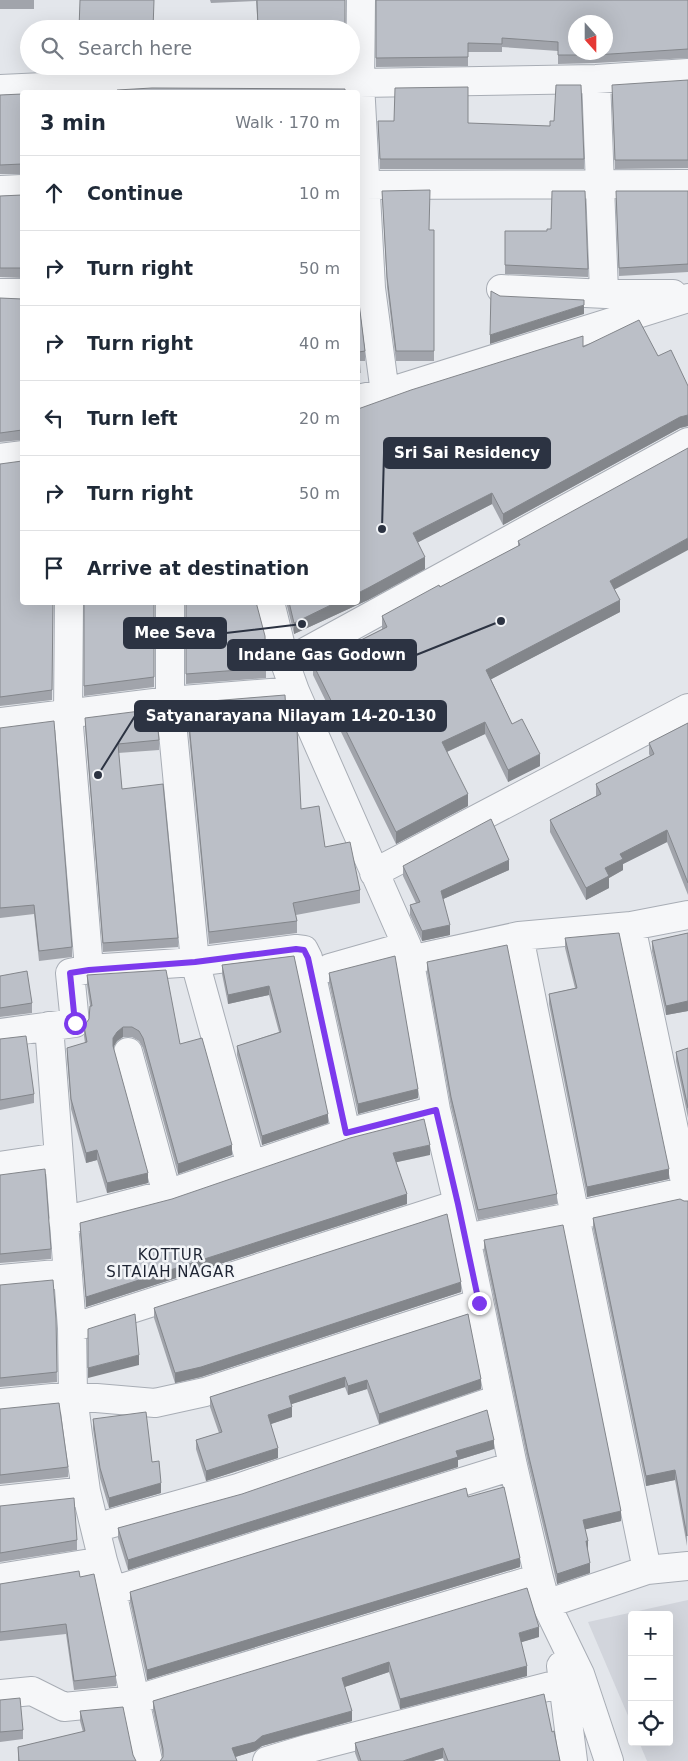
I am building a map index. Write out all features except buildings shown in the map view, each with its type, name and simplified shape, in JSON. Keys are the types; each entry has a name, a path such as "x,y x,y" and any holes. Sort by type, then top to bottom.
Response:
{"street":[{"path":"361,0 360,83 364,289 385,393"},
{"path":"0,89 152,82 360,83 596,79 688,72"},
{"path":"596,79 603,290 606,294"},
{"path":"362,185 688,184"},
{"path":"0,190 20,189"},
{"path":"501,289 606,294 688,294"},
{"path":"0,293 20,293"},
{"path":"360,399 688,298"},
{"path":"285,663 688,442"},
{"path":"0,458 20,455"},
{"path":"69,605 68,714 89,970"},
{"path":"170,605 170,701 195,962 251,1166"},
{"path":"271,605 285,663 295,691 409,953 436,1110 466,1238 538,1578 552,1616 580,1674 609,1761"},
{"path":"0,722 170,701 295,691"},
{"path":"374,873 688,708"},
{"path":"330,968 409,953 519,936 631,926 688,915"},
{"path":"466,1238 688,1193 631,926"},
{"path":"519,936 647,1570"},
{"path":"0,1032 75,1023 70,973 195,962 296,949 304,950 308,958 346,1133"},
{"path":"49,1026 72,1328 73,1396 86,1491 94,1528 112,1591 148,1761"},
{"path":"128,1052 167,1194"},
{"path":"63,1221 167,1194 346,1133 436,1110"},
{"path":"0,1166 59,1157"},
{"path":"72,1328 458,1204"},
{"path":"0,1279 68,1273"},
{"path":"0,1403 73,1396 155,1403 205,1392 479,1303"},
{"path":"94,1528 238,1488 499,1399"},
{"path":"112,1591 513,1466"},
{"path":"0,1500 86,1491"},
{"path":"0,1578 103,1561"},
{"path":"552,1616 647,1570 688,1566"},
{"path":"0,1694 32,1691 64,1707 134,1700 538,1578"},
{"path":"552,1616 573,1761"},
{"path":"267,1761 310,1748 562,1683"}],"shaded area":[{"path":"688,1600 688,1761 647,1761 641,1746 673,1746 673,1611 638,1611"},
{"path":"628,1613 628,1716 588,1622"}],"place":[{"name":"Sri Sai Residency","path":"382,529"},
{"name":"Indane Gas Godown","path":"501,621"},
{"name":"Mee Seva","path":"302,624"},
{"name":"Satyanarayana Nilayam 14-20-130","path":"98,775"}],"district":[{"name":"KOTTUR SITAIAH NAGAR","path":"171,1264"}],"route":[{"path":"75,1023 70,973 195,962 296,949 304,950 308,958 346,1133 436,1110 479,1303"}]}
